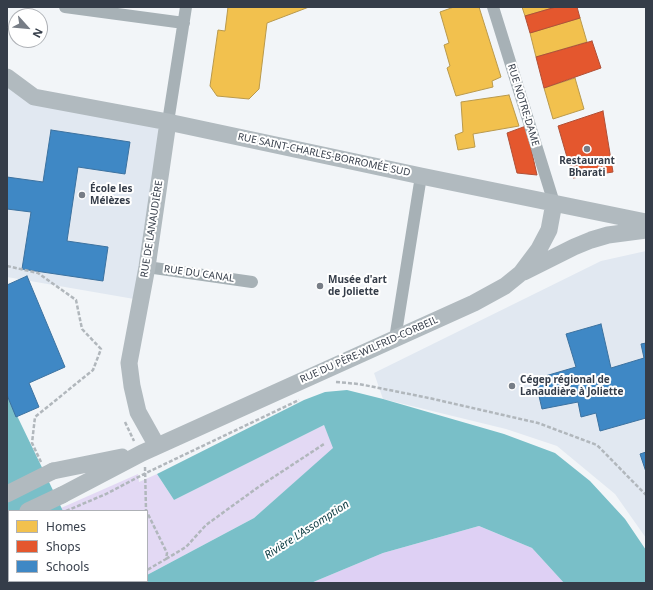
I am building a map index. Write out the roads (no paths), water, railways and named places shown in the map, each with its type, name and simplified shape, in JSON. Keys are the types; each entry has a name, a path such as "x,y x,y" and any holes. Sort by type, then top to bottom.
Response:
{"main road":[{"name":"RUE SAINT-CHARLES-BORROMÉE SUD","path":"7,77 34,97 168,122 646,222"},
{"name":"RUE DE LANAUDIÈRE","path":"149,449 134,399 130,375 130,363 168,122"},
{"name":"RUE DU PÈRE-WILFRID-CORBEIL","path":"31,510 63,500 149,449 474,303 505,286 521,273 539,249 549,230 554,203"},
{"path":"521,273 591,240 608,235 646,230"},
{"name":"RUE DU PÈRE-WILFRID-CORBEIL","path":"7,494 48,469 149,449"}],"street":[{"path":"65,7 184,23"},
{"name":"RUE DE LANAUDIÈRE","path":"168,122 186,7"},
{"name":"RUE NOTRE-DAME","path":"493,7 554,203"},
{"path":"395,339 421,176"},
{"name":"RUE DU CANAL","path":"146,267 252,282"}],"water":[{"name":"Rivière L'Assomption","path":"347,390 383,399 504,434 555,453 590,481 625,519 646,550 646,583 564,583 532,548 479,526 383,553 311,583 8,582 148,582 148,574 254,518 333,448 324,425 174,500 157,474 304,400 325,392"},
{"path":"7,395 63,510 8,510 8,582 7,580"}],"place":[{"name":"Restaurant Bharati","path":"587,149"},
{"name":"École les Mélèzes","path":"82,195"},
{"name":"Musée d'art de Joliette","path":"320,286"},
{"name":"Cégep régional de Lanaudière à Joliette","path":"512,386"}]}
